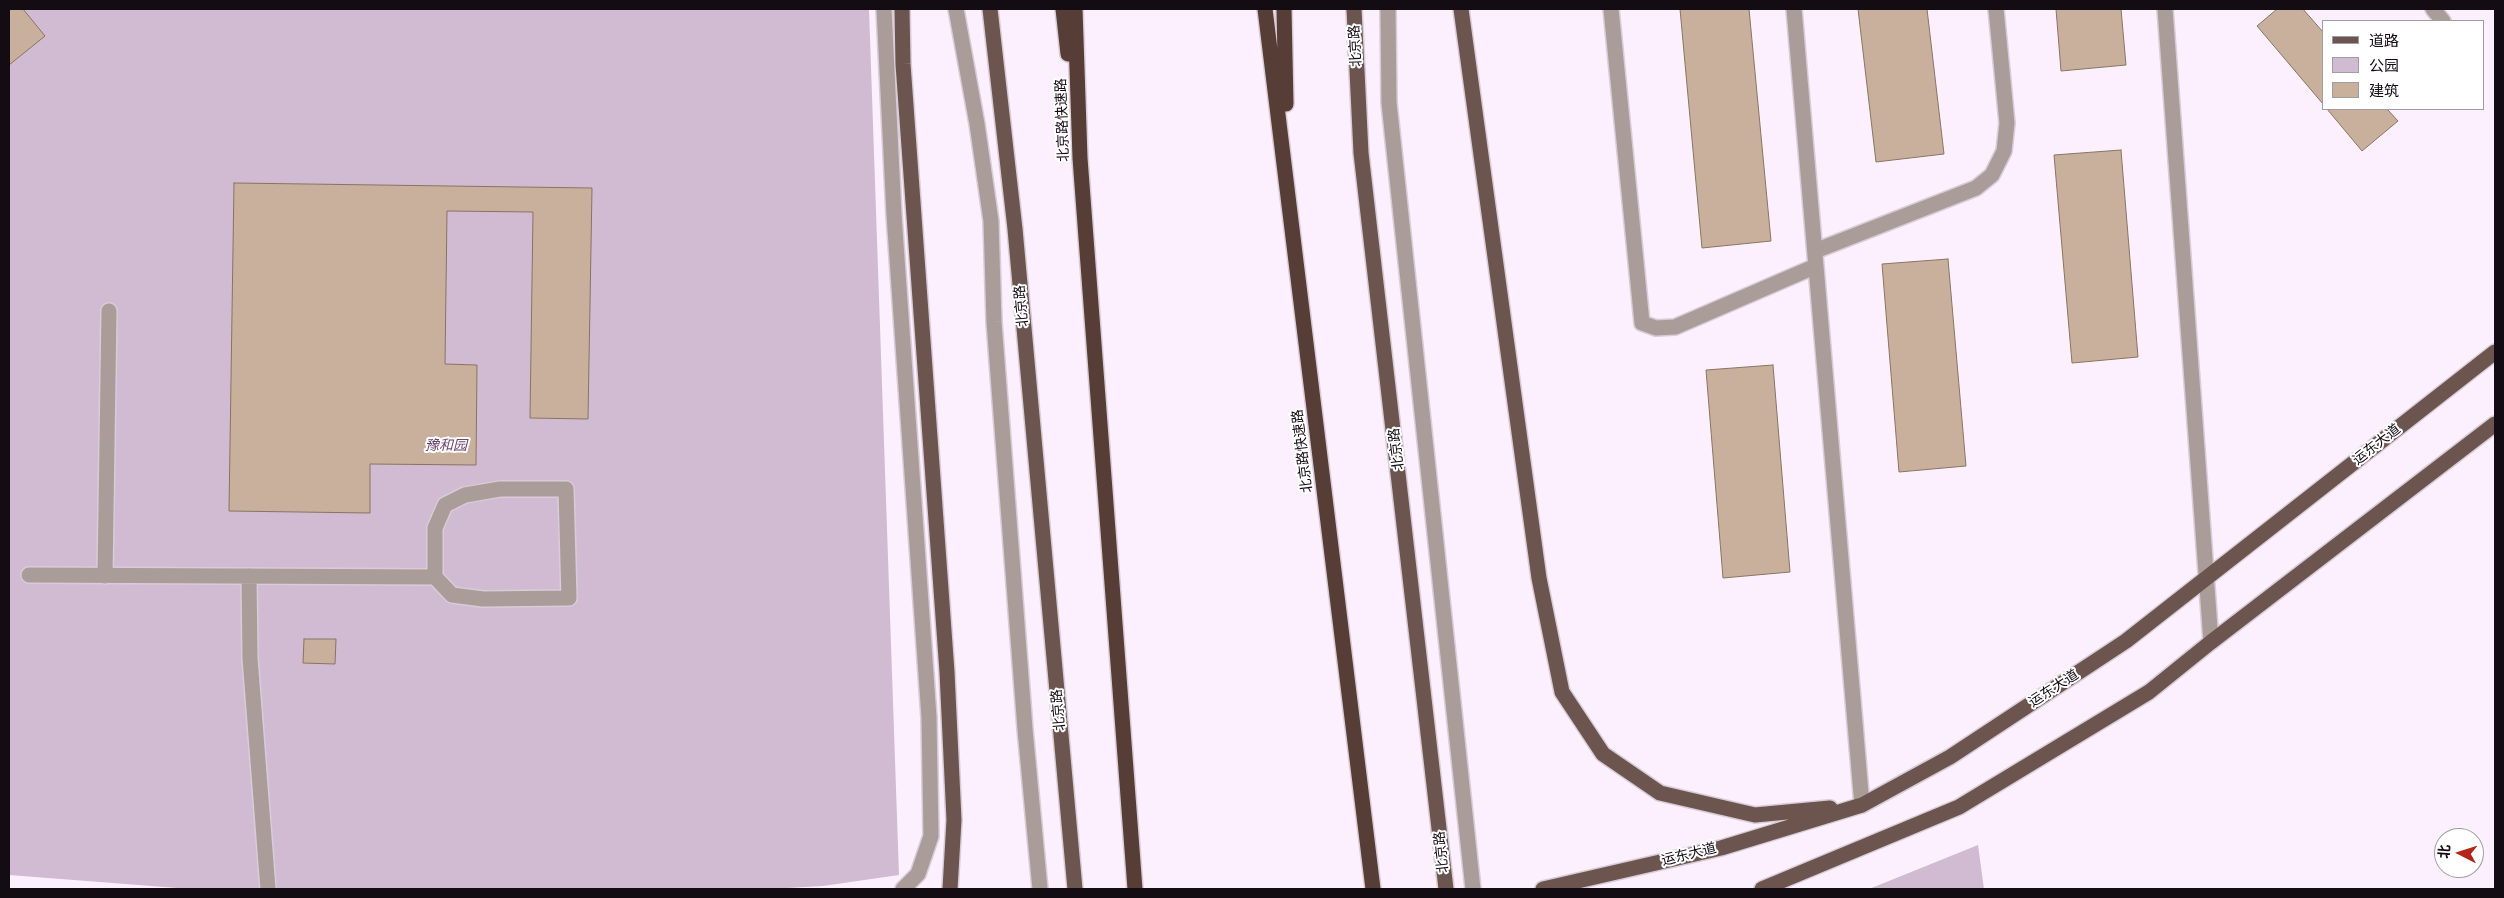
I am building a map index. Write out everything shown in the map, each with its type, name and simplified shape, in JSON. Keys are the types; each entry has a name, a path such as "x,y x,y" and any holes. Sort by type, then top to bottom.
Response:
{"highway":[{"path":"1063,9 1080,158"},
{"name":"北京路快速路","path":"1075,9 1080,158 1122,739 1136,889"},
{"name":"北京路快速路","path":"1265,9 1373,889"},
{"path":"1284,9 1288,188"}],"main road":[{"path":"902,9 903,64 947,672 954,820 950,889"},
{"name":"北京路","path":"990,9 1015,229 1075,889"},
{"name":"北京路","path":"1354,9 1361,153 1446,889"},
{"path":"1461,9 1539,578 1562,692 1603,754 1660,793 1755,815 1862,805"},
{"name":"运东大道","path":"1543,889 1721,848 1862,805 1966,747 2126,641 2495,352"},
{"path":"1762,889 1959,807 2148,692 2495,424"}],"lane":[{"path":"884,9 894,215 929,717 931,836 918,874 903,889"},
{"path":"956,9 977,124 990,221 994,322 1025,729 1040,889"},
{"path":"1388,9 1389,103 1473,889"},
{"path":"1611,9 1642,323 1656,328 1675,327 1815,259 1976,188 1992,175 2004,151 2007,123 1996,9"},
{"path":"1794,9 1862,805"},
{"path":"2165,9 2211,642"},
{"path":"2433,9 2442,20"},
{"path":"105,576 109,311"},
{"path":"29,575 435,577 452,595 482,599 569,598 566,490 500,489 465,495 445,505 434,528 435,577"},
{"path":"249,576 250,658 268,889"}],"green space":[{"name":"豫和园","path":"9,9 869,9 899,875 823,886 769,889 190,889 9,875"},
{"path":"1978,845 1984,889 1869,889"}],"building":[{"path":"9,9 23,9 45,36 9,65"},
{"path":"1680,9 1749,9 1771,241 1702,248"},
{"path":"1858,9 1927,9 1944,154 1876,162"},
{"path":"2056,9 2121,9 2126,65 2061,71"},
{"path":"2277,9 2303,9 2322,31 2322,103 2257,26"},
{"path":"2328,110 2388,110 2398,121 2362,151"},
{"path":"2121,150 2138,357 2072,363 2054,155"},
{"path":"234,183 592,188 588,419 530,418 533,212 447,211 445,364 477,365 476,465 370,464 370,513 229,511"},
{"path":"1948,259 1966,466 1899,472 1882,264"},
{"path":"1773,365 1790,572 1723,578 1706,370"},
{"path":"304,639 336,639 335,664 303,663"}]}
